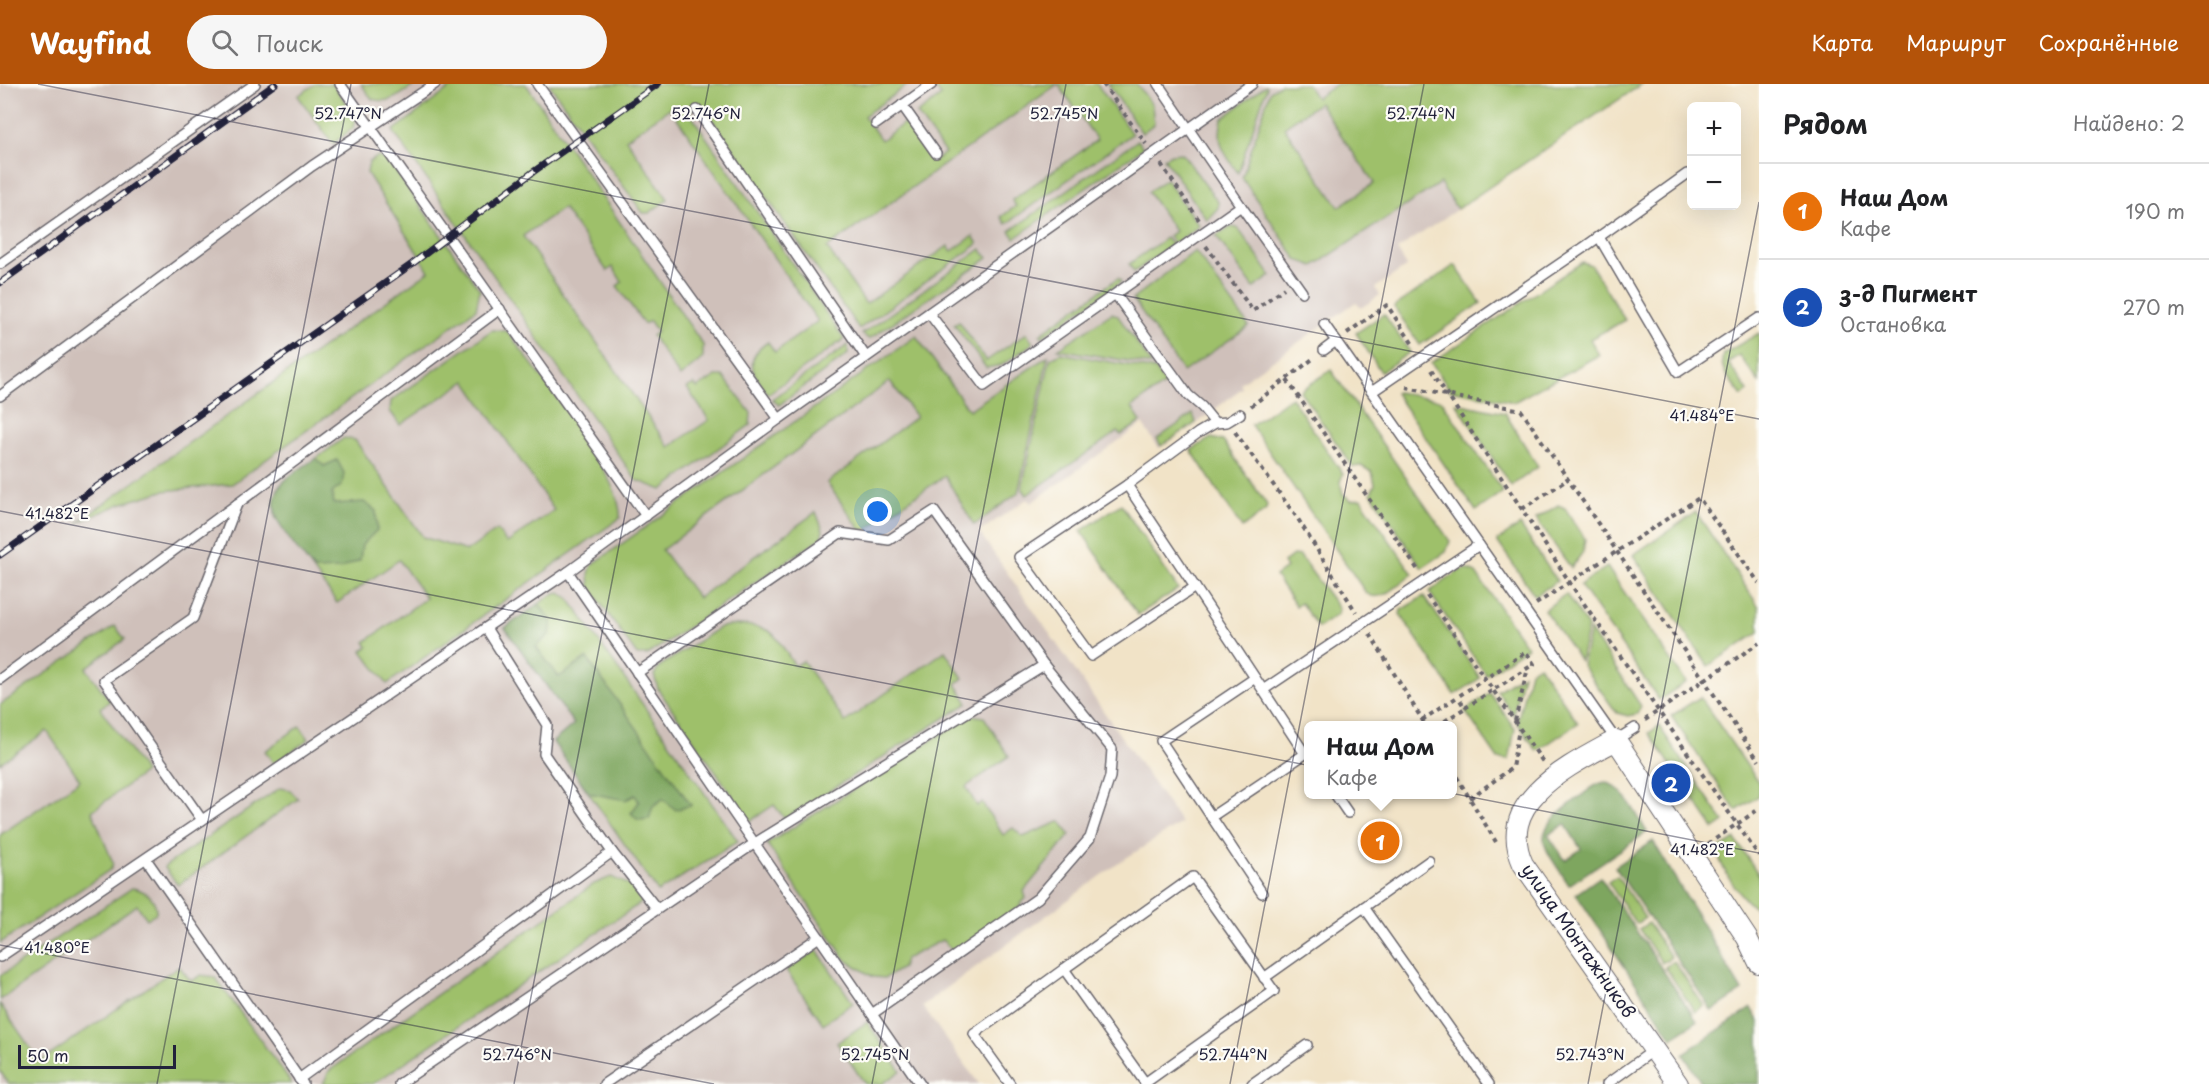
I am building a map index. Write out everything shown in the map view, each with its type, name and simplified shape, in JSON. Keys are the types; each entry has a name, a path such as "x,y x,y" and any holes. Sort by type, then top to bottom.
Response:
{"street":[{"name":"улица Монтажников","path":"1616,740 1554,777 1535,794 1517,824 1514,835 1518,854 1678,1084"},
{"path":"1616,740 1693,854 1750,944 1759,963"}],"lane":[{"path":"0,264 255,84"},
{"path":"340,84 646,516"},
{"path":"0,396 312,166 435,84"},
{"path":"537,84 779,419"},
{"path":"876,124 932,84"},
{"path":"1158,84 1302,292"},
{"path":"0,957 568,572 779,419 1155,155 1252,84"},
{"path":"902,105 936,153"},
{"path":"698,110 866,357"},
{"path":"1373,391 1687,174"},
{"path":"928,313 984,386 1241,206"},
{"path":"1599,237 1678,372 1759,318"},
{"path":"1116,295 1188,395 1215,423"},
{"path":"0,679 500,309"},
{"path":"1324,324 1616,740 1635,728"},
{"path":"1324,350 1336,341"},
{"path":"1195,587 1091,656 1019,557 1215,423 1227,422 1240,414"},
{"path":"1127,485 1304,752"},
{"path":"202,820 105,680 193,618 237,504"},
{"path":"637,673 840,533 889,540 934,511 1044,665 1112,749 1110,777 1090,838 1038,898 872,1014"},
{"path":"1263,690 1479,545"},
{"path":"568,572 872,1014 916,1083"},
{"path":"486,628 547,725 544,754 612,852 657,909"},
{"path":"399,1084 755,843 1044,665"},
{"path":"1255,678 1161,741 1262,893"},
{"path":"1211,817 1304,758"},
{"path":"1338,799 1348,813"},
{"path":"146,859 301,1081 612,852"},
{"path":"1264,978 1429,861"},
{"path":"1010,1084 974,1034 1064,969 1193,877 1274,991 1145,1083 1064,969"},
{"path":"1364,907 1489,1084"},
{"path":"604,1084 819,937"},
{"path":"1252,1084 1307,1045"},
{"path":"1607,1084 1654,1050"}],"path":[{"path":"1198,236 1253,311 1294,280"},
{"path":"1336,341 1387,305 1570,581 1759,856"},
{"path":"1240,414 1324,350"},
{"path":"1287,380 1485,679 1554,777"},
{"path":"1385,383 1521,411 1703,682 1759,761"},
{"path":"1227,422 1298,519 1422,720 1526,652 1534,664 1445,721"},
{"path":"1522,509 1567,480"},
{"path":"1526,611 1699,498 1759,583"},
{"path":"1635,728 1759,643"},
{"path":"1515,722 1527,668"},
{"path":"1458,697 1465,708"},
{"path":"1470,798 1512,768 1519,728"},
{"path":"1693,854 1759,809"}],"shaded area":[{"path":"0,84 1642,84 1397,250 1407,266 1375,288 1380,295 1361,308 1356,302 1240,383 1242,388 1196,424 1159,448 1142,424 1031,503 1027,499 979,532 1181,823 1123,860 922,1006 979,1084 0,1084"}],"green space":[{"path":"315,84 333,84 356,116 353,128 333,144 298,96"},
{"path":"361,84 416,84 395,98 385,101 372,99"},
{"path":"456,84 526,84 703,345 703,358 680,377 652,336 657,332 650,321 644,324 617,286 622,282 613,267 607,271 563,208 523,236 669,447 709,420 687,388 694,384 697,388 716,376 723,376 751,413 750,425 662,490 636,480 393,131"},
{"path":"549,84 909,84 864,116 881,140 907,121 935,160 945,153 917,114 941,96 935,88 941,84 1058,84 827,248 866,304 948,246 952,251 973,236 978,244 859,329 701,104 689,112 844,339 768,394 758,380 753,367 755,354 768,342 775,352 818,321 670,108 626,139 668,199 649,213 643,213"},
{"path":"1058,84 1097,84 1132,134 1006,224 1001,217 1016,206 1012,200 1097,140"},
{"path":"1108,84 1137,84 1152,105 1154,124 1142,133"},
{"path":"1281,84 1307,84 1316,98 1337,84 1642,84 1457,209 1440,183 1314,266 1297,260 1242,178 1270,91","holes":["1319,103 1374,183 1339,207 1284,127"]},
{"path":"1266,85 1238,173 1225,154 1221,142 1222,119"},
{"path":"1138,140 1143,148 1015,238 1010,231"},
{"path":"1182,153 1218,202 1218,208 1207,220 1164,158 1171,154"},
{"path":"377,157 387,159 480,290 476,309 232,484 163,491 120,504 77,523 429,271 367,173 369,162"},
{"path":"1166,179 1199,226 1174,244 1169,236 1175,231 1148,192"},
{"path":"1231,227 1238,228 1271,276 1254,288 1216,236"},
{"path":"1166,238 1172,245 1134,272 1129,264"},
{"path":"981,249 988,258 869,339 862,334"},
{"path":"1195,251 1249,326 1183,372 1133,299"},
{"path":"1582,262 1591,265 1625,320 1590,339 1599,355 1514,402 1450,390 1431,363"},
{"path":"1455,265 1481,303 1420,345 1394,307"},
{"path":"1118,278 1121,282 1042,337 1040,334"},
{"path":"1112,313 1118,316 1152,365 1058,349"},
{"path":"1384,314 1410,352 1381,372 1356,333"},
{"path":"959,321 986,361 1027,333 1033,343 1002,365 986,368 954,324"},
{"path":"492,330 507,331 575,423 608,477 617,500 620,518 387,684 362,651 368,647 365,642 426,598 399,560 337,603 275,517 274,503 279,486 344,438 355,440 423,537 467,551 497,530 507,543 554,510 466,381 400,425 390,411 391,401"},
{"path":"1759,333 1759,382 1739,355 1728,363 1748,391 1742,396 1724,371 1723,354"},
{"path":"916,336 969,410 1048,356 1018,493 974,525 945,476 862,532 827,483 916,417 890,381 662,550 698,598 816,512 823,530 821,538 647,655 637,655 590,588 589,573 592,565"},
{"path":"848,345 848,354 779,405 772,399"},
{"path":"1060,353 1156,370 1165,384 1132,407 1141,422 1121,435 1117,432 1027,495 1022,488 1050,359"},
{"path":"1331,370 1450,541 1446,552 1422,568 1371,493 1375,484 1372,472 1361,466 1353,467 1300,391"},
{"path":"1395,393 1441,400 1503,492 1476,511"},
{"path":"1291,397 1343,474 1340,482 1343,494 1351,500 1361,499 1413,574 1384,595 1372,596 1366,593 1251,425"},
{"path":"1456,403 1505,413 1538,467 1511,486"},
{"path":"1193,414 1196,423 1161,446 1157,439"},
{"path":"1211,438 1223,441 1267,505 1266,510 1242,528 1191,450"},
{"path":"316,458 324,466 337,460 344,473 342,485 332,493 334,504 364,502 376,511 377,530 362,545 360,560 340,569 314,570 284,532 275,510 275,499 282,484"},
{"path":"1121,504 1178,589 1138,615 1081,531"},
{"path":"1558,505 1565,508 1585,539 1583,552 1571,568 1536,519"},
{"path":"1696,512 1759,607 1759,632 1708,666 1633,555"},
{"path":"1520,525 1557,581 1535,596 1497,541"},
{"path":"1293,555 1300,556 1339,609 1338,614 1318,628 1301,603 1296,606 1275,576 1286,568 1283,563"},
{"path":"1607,567 1686,682 1659,700 1580,585"},
{"path":"1467,569 1476,573 1527,647 1486,675 1429,592 1461,570"},
{"path":"559,593 568,597 738,841 658,892 553,742 574,724 505,628 550,596"},
{"path":"1566,594 1588,627 1580,661 1544,610"},
{"path":"1424,596 1480,678 1455,695 1400,614 1401,610"},
{"path":"539,604 552,622 550,634 536,647 559,677 587,658 691,805 676,810 663,799 653,806 649,819 638,820 631,813 639,802 635,795 626,800 589,793 553,742 574,724 505,628"},
{"path":"737,625 760,627 773,634 795,666 803,661 845,722 945,651 963,678 956,684 968,703 785,819 774,805 750,821 658,689 654,675 660,666 720,627"},
{"path":"115,626 125,639 86,668 110,701 100,708 145,772 92,811 113,863 111,869 0,943 0,835 80,780 47,731 0,763 0,705"},
{"path":"1590,630 1641,706 1637,714 1628,716 1617,713 1582,665"},
{"path":"1539,665 1578,723 1537,751 1517,722 1530,671"},
{"path":"1523,674 1513,715 1497,691"},
{"path":"1490,693 1515,729 1509,760 1498,759 1465,711"},
{"path":"1700,697 1759,783 1759,796 1736,811 1671,716"},
{"path":"971,715 984,717 1009,756 966,787 977,806 982,803 1003,835 1013,828 1023,837 1061,821 1070,835 1024,891 1026,898 1017,909 955,953 942,940 905,959 902,968 885,978 873,977 846,960 767,844"},
{"path":"300,726 309,739 274,764 265,751"},
{"path":"1659,726 1724,822 1714,829 1649,733"},
{"path":"1605,782 1619,790 1635,810 1647,832 1569,885 1547,849 1544,840 1545,832 1559,814 1588,790","holes":["1565,824 1581,849 1565,860 1548,835"]},
{"path":"280,788 290,790 298,799 178,885 164,867"},
{"path":"1735,839 1759,875 1759,910 1739,893 1721,863 1719,849"},
{"path":"1653,841 1742,991 1712,1011 1615,867"},
{"path":"1617,876 1645,918 1636,924 1608,882"},
{"path":"611,877 630,885 642,902 373,1084 323,1084 329,1071 594,884"},
{"path":"1600,877 1697,1021 1672,1038 1576,894"},
{"path":"132,888 152,899 156,913 147,919 137,905 0,1000 0,976"},
{"path":"1648,923 1671,957 1662,963 1639,929"},
{"path":"817,950 853,1003 823,1024 786,970"},
{"path":"1674,961 1704,1006 1695,1012 1665,967"},
{"path":"179,966 191,981 201,975 215,977 292,1084 9,1084 0,1071 0,1004 40,1062"},
{"path":"1751,1008 1759,1022 1759,1084 1702,1084 1683,1054"},
{"path":"867,1022 901,1071 882,1084 865,1084 837,1043"}],"railway":[{"path":"0,283 275,84"},
{"path":"0,555 412,264 533,172 658,84"}],"place":[{"name":"з-д Пигмент","path":"1671,783"},
{"name":"Наш Дом","path":"1380,841"}]}
